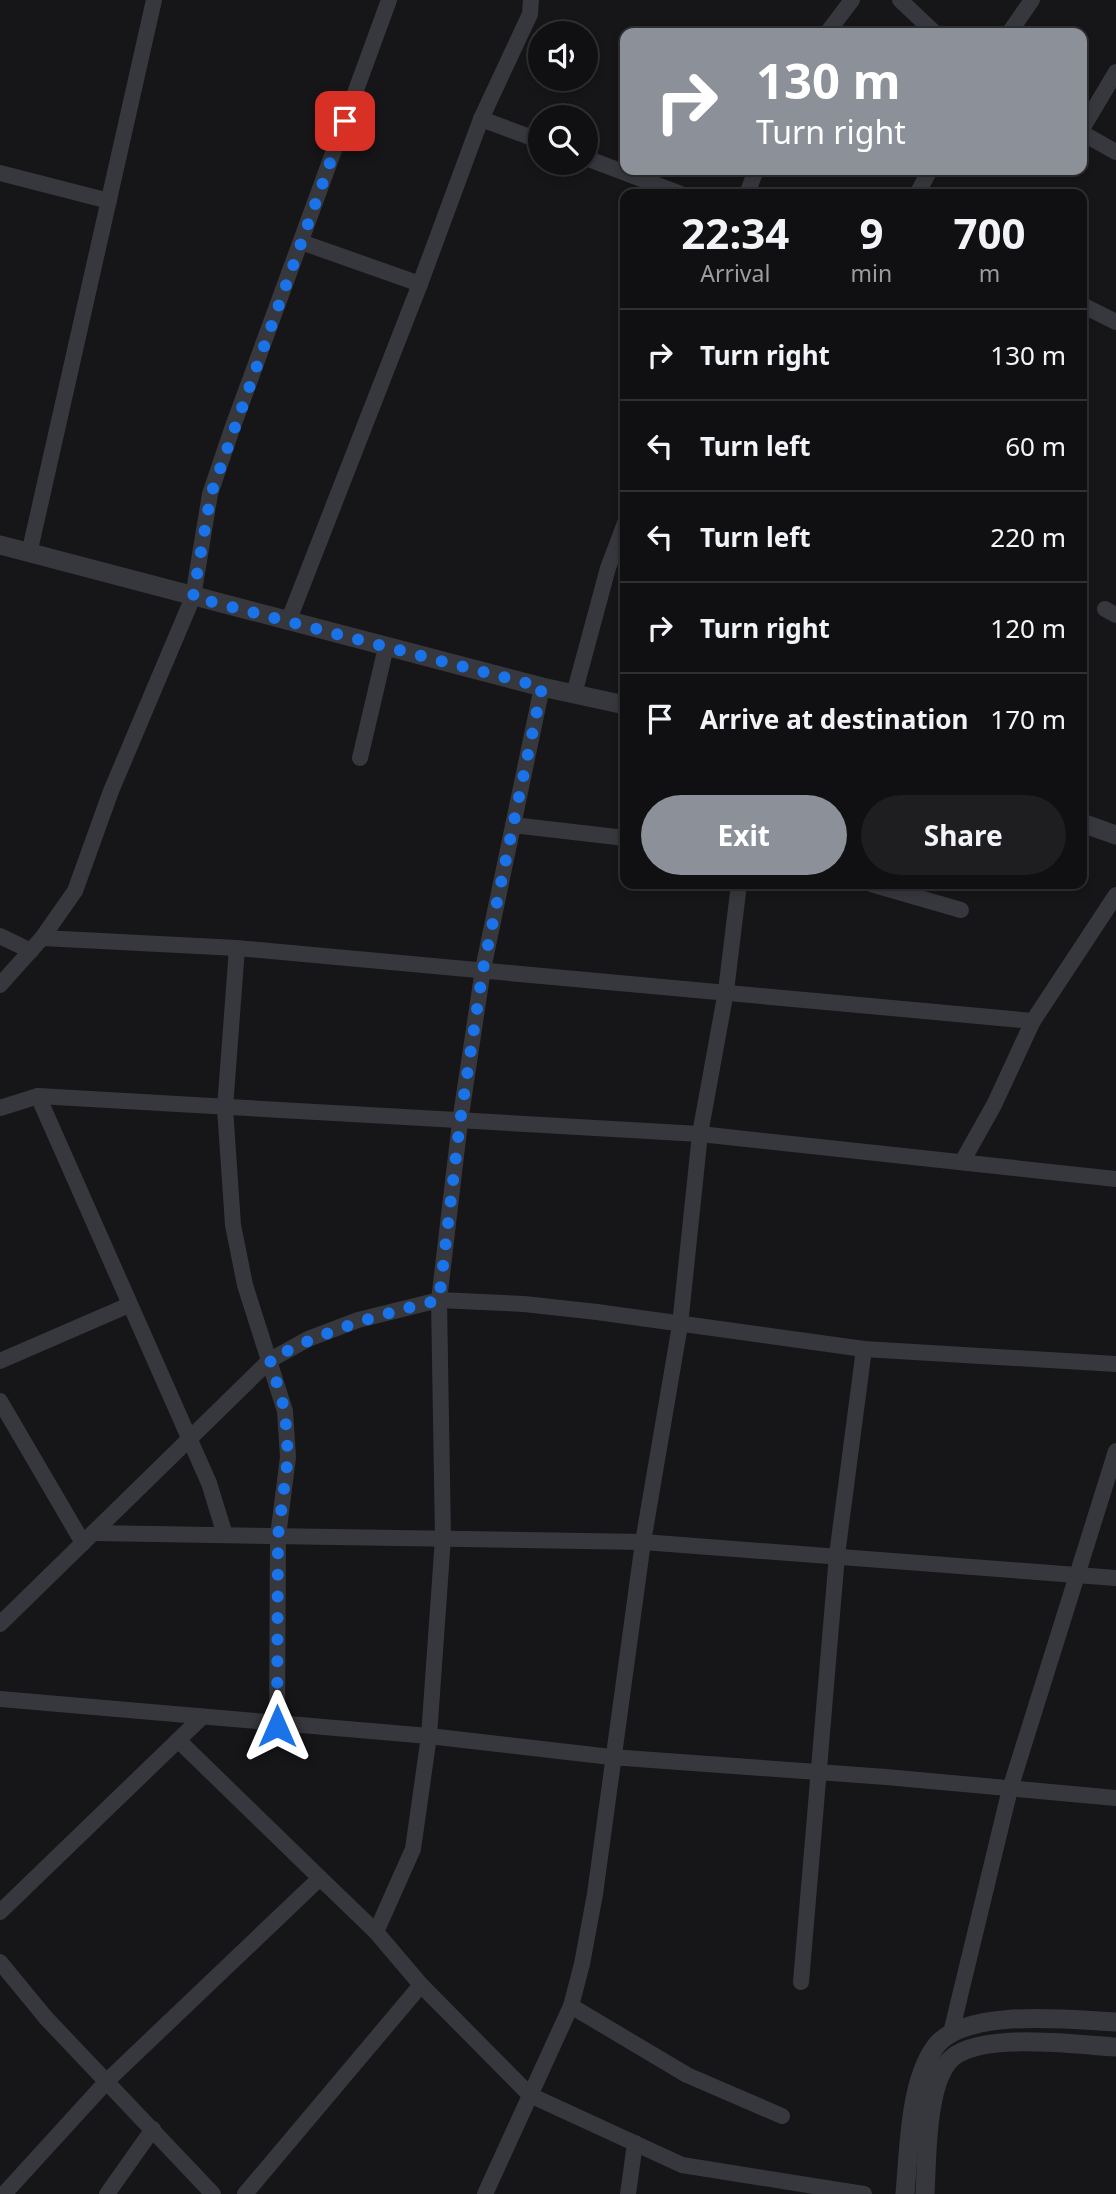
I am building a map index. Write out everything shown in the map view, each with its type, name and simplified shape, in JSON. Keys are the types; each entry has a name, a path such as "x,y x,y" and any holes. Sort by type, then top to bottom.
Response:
{"street":[{"path":"29,554 154,0"},
{"path":"0,985 42,938 75,891 111,791 193,597 211,494 389,0"},
{"path":"288,622 420,284 481,119 530,14 531,0"},
{"path":"831,28 852,0"},
{"path":"900,0 930,28"},
{"path":"1012,28 1032,0"},
{"path":"1087,122 1116,72"},
{"path":"481,119 528,136"},
{"path":"1087,134 1116,152"},
{"path":"598,163 620,172"},
{"path":"0,173 109,201"},
{"path":"629,175 667,189"},
{"path":"301,242 420,284"},
{"path":"1087,308 1116,323"},
{"path":"574,694 608,568 620,536"},
{"path":"2,550 29,554 542,687 620,704"},
{"path":"360,758 386,647"},
{"path":"376,1932 413,1849 429,1737 443,1538 439,1300 460,1122 483,969 542,687"},
{"path":"513,825 620,837"},
{"path":"1087,825 1116,835"},
{"path":"485,2194 571,2006 595,1894 611,1758 643,1542 680,1325 700,1134 726,991 738,889"},
{"path":"888,889 961,910"},
{"path":"962,1162 995,1105 1033,1021 1116,895"},
{"path":"0,936 31,951"},
{"path":"42,938 237,948 1033,1021"},
{"path":"237,948 225,1108 233,1225 245,1285 285,1411 288,1457 278,1536 277,1726"},
{"path":"38,1096 188,1441 209,1483 225,1535"},
{"path":"0,1108 38,1096 700,1134 1116,1178"},
{"path":"0,1624 270,1360 308,1339 358,1320 439,1300 524,1304 864,1349 1116,1364"},
{"path":"0,1361 129,1305"},
{"path":"801,1982 837,1555 864,1349"},
{"path":"0,1401 88,1538"},
{"path":"951,2033 1010,1789 1116,1451"},
{"path":"88,1538 225,1535 643,1542 1116,1578"},
{"path":"0,1699 277,1726 429,1737 611,1758 818,1771 1116,1798"},
{"path":"0,1912 200,1719"},
{"path":"178,1740 376,1932 421,1985 530,2095 682,2165 864,2194"},
{"path":"4,2194 108,2080 320,1878"},
{"path":"0,1962 47,2018 213,2194"},
{"path":"245,2194 421,1985"},
{"path":"571,2006 687,2075 782,2116"},
{"path":"905,2194 912,2116 923,2073 935,2047 951,2033 978,2024 1010,2021 1116,2022"},
{"path":"925,2194 930,2121 939,2078 948,2061 963,2050 985,2042 1116,2047"},
{"path":"107,2194 153,2129"},
{"path":"628,2194 635,2143"}],"route":[{"path":"277,1726 278,1536 288,1457 285,1411 270,1360 308,1339 358,1320 439,1300 460,1122 483,969 542,687 193,597 211,494 232,429 345,121"}]}
